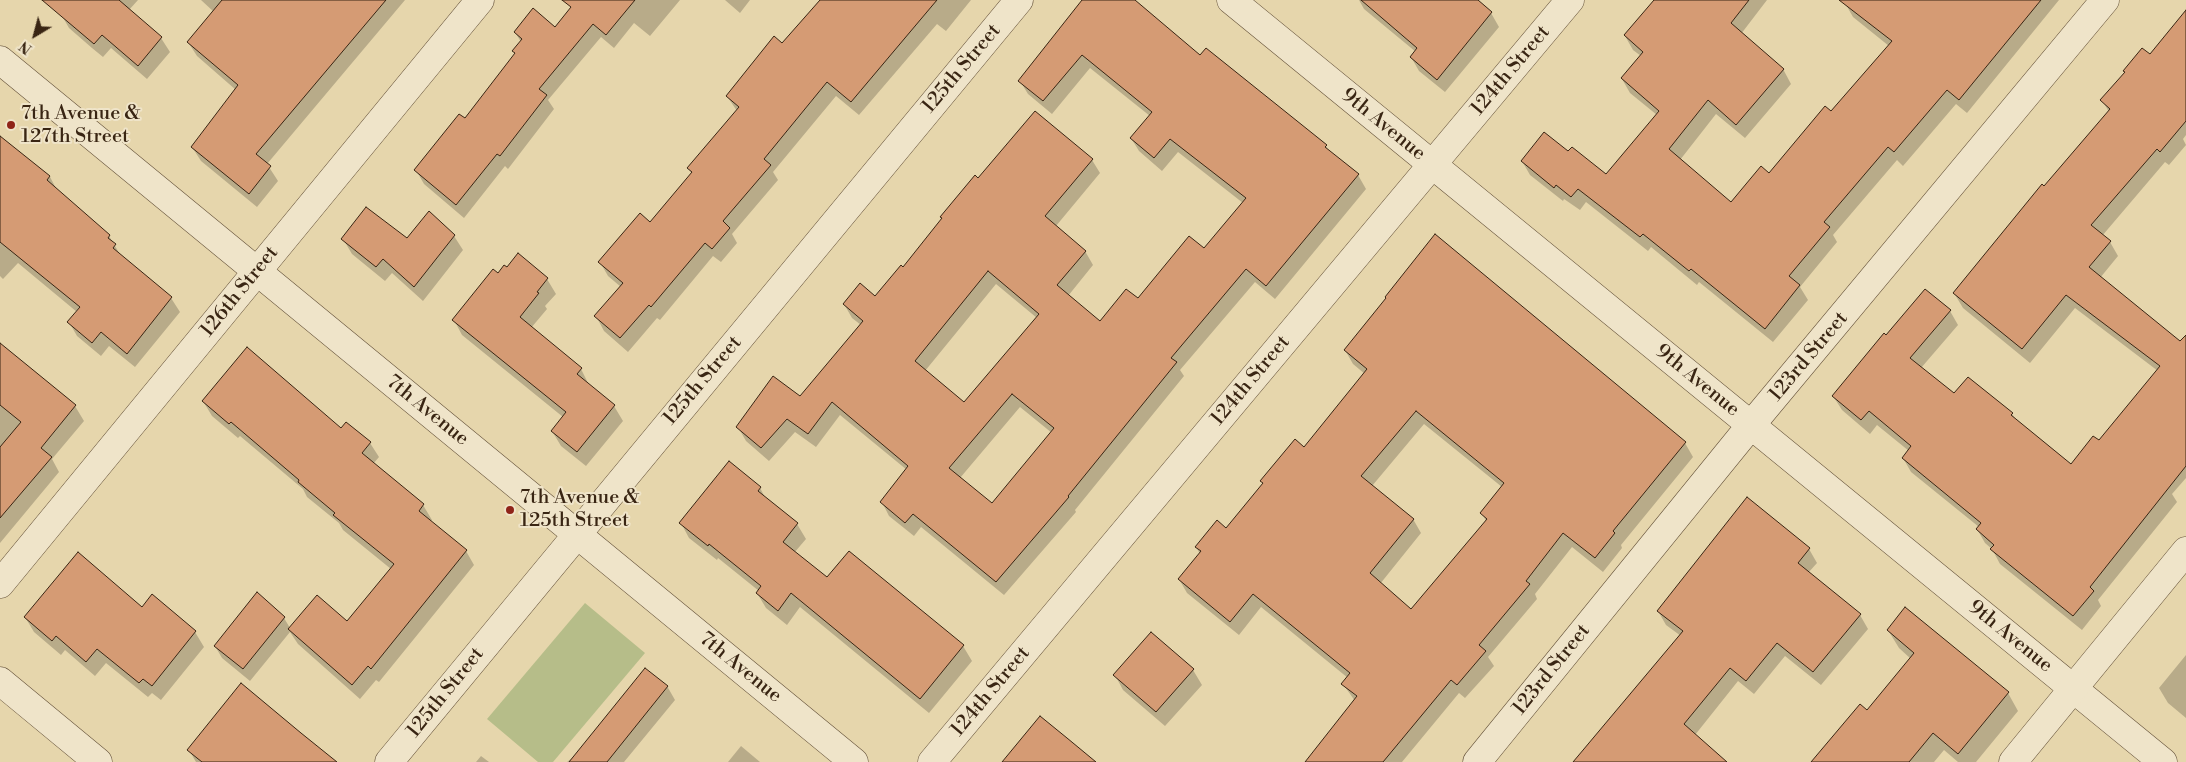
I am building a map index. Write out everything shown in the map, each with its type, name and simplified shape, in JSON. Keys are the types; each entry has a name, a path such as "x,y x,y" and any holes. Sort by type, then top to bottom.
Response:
{"street":[{"name":"126th Street","path":"0,584 480,0"},
{"name":"125th Street","path":"389,762 1019,0"},
{"name":"9th Avenue","path":"1231,0 2163,762"},
{"name":"124th Street","path":"932,762 1433,166 1570,0"},
{"name":"123rd Street","path":"1477,762 1751,425 2105,0"},
{"name":"7th Avenue","path":"0,60 854,762"},
{"path":"2013,762 2186,551"},
{"path":"0,681 98,762"}],"green space":[{"path":"585,603 645,653 553,762 538,762 487,719"}],"building":[{"path":"42,0 119,0 162,37 138,66 102,35 94,44"},
{"path":"222,0 386,0 256,154 271,166 249,194 191,147 238,85 187,42"},
{"path":"562,0 635,0 606,35 593,24 539,89 547,95 500,156 497,154 456,205 414,170 459,114 465,118 515,53 512,51 522,39 514,32 533,8 555,27 571,7"},
{"path":"820,0 937,0 851,102 827,82 764,159 771,165 723,221 730,228 712,249 705,243 651,307 649,305 620,338 594,316 623,283 598,262 640,213 650,222 692,172 687,168 739,107 726,96 774,36 782,43"},
{"path":"1082,0 1135,0 1200,55 1206,48 1327,145 1325,147 1359,174 1266,286 1246,269 1171,358 1177,362 1069,497 996,582 913,514 905,523 880,502 908,466 832,402 808,434 787,419 761,448 736,427 773,376 800,396 863,321 843,304 860,283 875,296 901,265 903,267 942,218 940,217 975,175 978,178 1035,111 1093,159 1045,216 1086,251 1057,285 1100,321 1126,289 1138,298 1189,236 1204,248 1246,198 1170,139 1154,158 1130,138 1152,112 1082,55 1043,101 1018,81","holes":["988,271 1039,314 964,402 915,361","1012,394 1054,428 992,503 949,468"]},
{"path":"1361,0 1478,0 1492,12 1437,80 1410,57 1417,48"},
{"path":"1654,0 1749,0 1731,23 1784,69 1736,125 1708,100 1669,149 1731,202 1761,166 1769,173 1825,106 1831,111 1892,41 1839,0 2041,0 1959,100 1947,90 1894,152 1888,147 1824,222 1830,227 1789,276 1800,285 1765,329 1691,269 1689,271 1643,234 1640,237 1578,189 1571,197 1556,185 1554,188 1521,161 1544,132 1568,151 1572,147 1606,174 1659,111 1621,78 1643,52 1624,35"},
{"path":"2186,10 2186,121 2160,152 2157,149 2091,225 2111,241 2089,267 2180,341 2186,335 2186,466 2090,587 2094,591 2073,616 1990,549 1994,545 1976,529 1981,523 1902,458 1911,446 1869,411 1861,420 1832,396 1884,333 1886,335 1925,289 1951,310 1910,358 1954,393 1968,377 2013,413 2011,415 2071,464 2093,436 2099,440 2160,366 2066,295 2022,349 1953,293 2042,184 2044,186 2110,109 2100,100 2125,72 2123,71 2142,48 2150,54"},
{"path":"0,136 50,176 47,180 110,235 108,238 116,244 113,248 172,297 127,354 101,332 92,343 67,322 80,307 0,242"},
{"path":"366,207 407,238 429,211 455,235 414,287 383,259 376,267 341,239"},
{"path":"1435,234 1686,442 1613,531 1615,533 1595,558 1563,533 1526,581 1530,584 1479,645 1486,651 1457,685 1451,680 1383,762 1305,762 1357,696 1341,684 1350,673 1253,594 1230,622 1178,579 1201,551 1195,547 1217,520 1226,528 1263,483 1260,481 1295,439 1304,447 1367,369 1344,350","holes":["1416,411 1504,483 1480,513 1487,519 1411,609 1370,573 1414,519 1361,476"]},
{"path":"518,253 548,278 520,317 582,368 577,374 615,405 577,452 551,431 566,412 452,320 493,269 498,273 504,265 507,267"},
{"path":"0,343 76,405 41,448 52,457 0,518 0,447 21,422 0,405"},
{"path":"247,347 341,428 346,422 371,442 362,453 424,504 419,511 467,550 371,669 368,666 352,685 288,629 317,595 347,621 394,564 333,515 335,513 298,482 299,480 231,422 229,424 202,401"},
{"path":"729,461 761,487 758,491 798,523 783,542 827,577 849,551 964,645 920,699 791,593 778,611 756,593 761,586 709,544 708,546 679,523"},
{"path":"1747,497 1810,548 1798,563 1861,614 1813,672 1777,643 1746,681 1730,668 1684,724 1727,762 1573,762 1683,631 1657,611"},
{"path":"78,552 142,607 152,594 196,631 152,686 143,679 139,683 97,649 86,662 56,636 52,641 24,617"},
{"path":"257,592 285,617 243,669 214,646"},
{"path":"1905,607 2009,692 1958,754 1933,733 1909,762 1811,762 1860,704 1867,710 1914,653 1887,630"},
{"path":"1151,632 1194,669 1156,712 1113,675"},
{"path":"645,668 668,686 607,762 569,762"},
{"path":"241,683 337,762 202,762 187,750"},
{"path":"1040,716 1067,738 1096,762 1002,762"}],"place":[{"name":"7th Avenue & 127th Street","path":"11,125"},
{"name":"7th Avenue & 125th Street","path":"510,510"}]}
